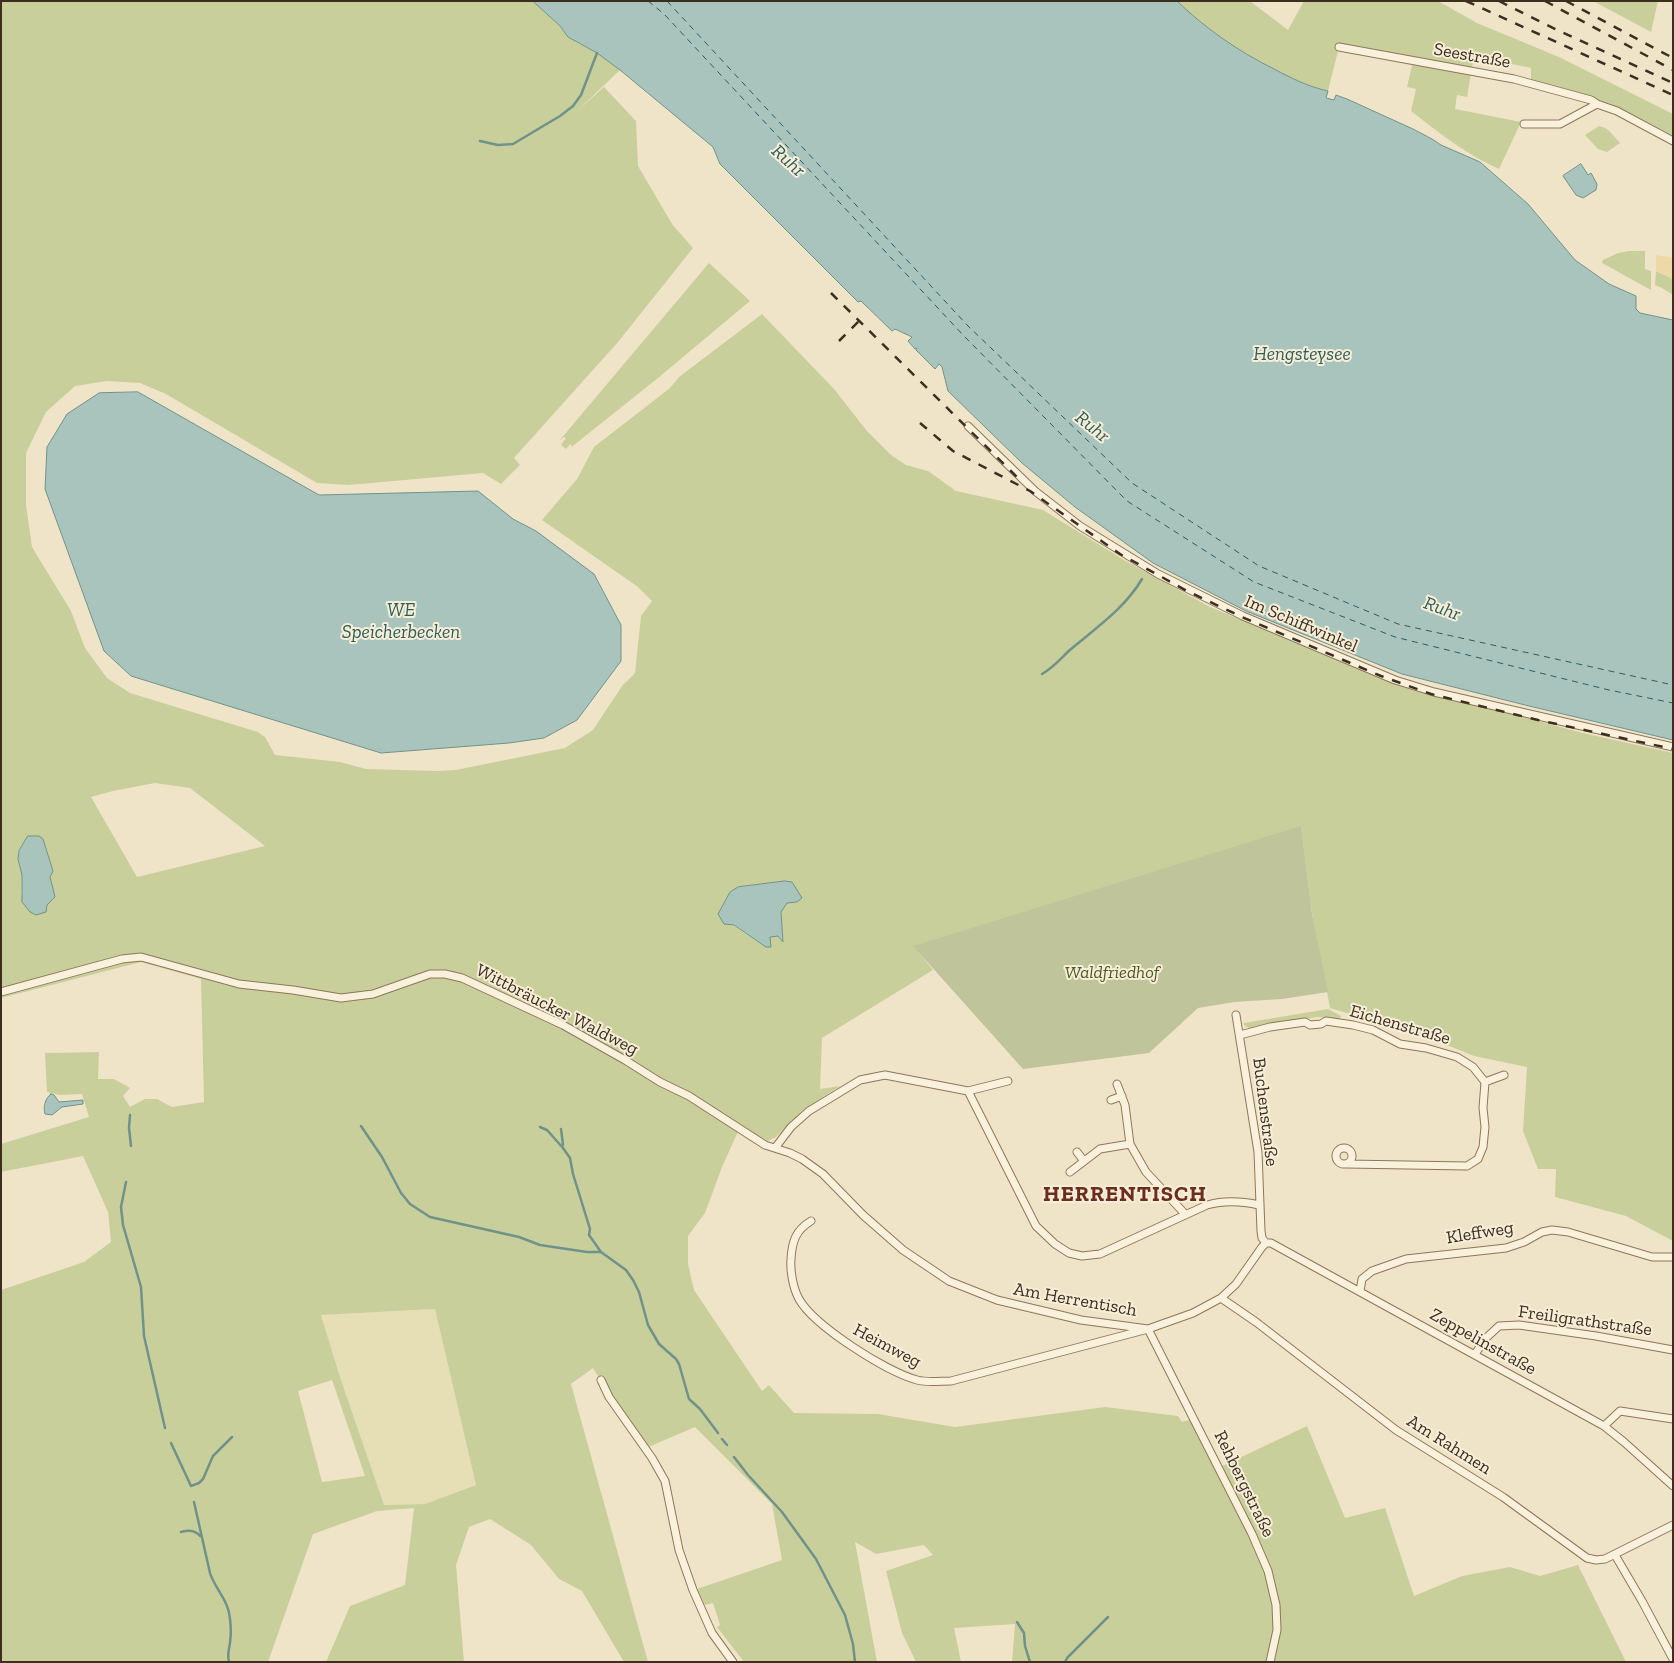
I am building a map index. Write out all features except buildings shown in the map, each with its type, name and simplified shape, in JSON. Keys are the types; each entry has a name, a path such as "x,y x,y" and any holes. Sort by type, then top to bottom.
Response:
{"street":[{"name":"Seestraße","path":"1338,47 1514,79 1591,100 1673,142"},
{"path":"1524,124 1560,124 1597,104"},
{"name":"Im Schiffwinkel","path":"968,426 1035,491 1080,526 1158,574 1244,616 1395,680 1434,692 1673,747"},
{"name":"Wittbräucker Waldweg","path":"1,992 122,959 141,957 239,984 341,998 373,994 430,974 445,974 462,978 563,1025 660,1082 689,1096 761,1143 776,1148"},
{"name":"Buchenstraße","path":"1236,1015 1258,1152 1260,1231 1266,1243"},
{"name":"Eichenstraße","path":"1240,1035 1270,1027 1305,1022 1310,1025 1326,1022 1353,1025 1373,1030 1400,1044 1426,1048 1457,1057 1473,1066 1485,1082"},
{"path":"776,1148 791,1128 809,1111 860,1080 885,1075 968,1091 1008,1081"},
{"path":"1346,1164 1467,1166 1478,1159 1483,1147 1485,1082 1504,1075"},
{"path":"1117,1084 1127,1115 1130,1144 1146,1172 1185,1214"},
{"path":"968,1091 1036,1226 1055,1244 1069,1253 1082,1256 1100,1254 1206,1204 1221,1201 1240,1201 1259,1206"},
{"path":"1111,1100 1122,1096"},
{"path":"1070,1172 1100,1149 1130,1144"},
{"name":"Am Herrentisch","path":"776,1148 790,1152 823,1174 863,1215 903,1250 948,1281 997,1300 1054,1315 1148,1329 1193,1313 1221,1298 1236,1284 1266,1243"},
{"path":"1077,1152 1084,1161"},
{"name":"Heimweg","path":"811,1221 801,1227 792,1252 792,1277 799,1300 826,1326 860,1352 916,1380 928,1382 951,1381 1148,1329"},
{"name":"Kleffweg","path":"1360,1291 1362,1279 1372,1271 1406,1259 1506,1248 1524,1242 1542,1232 1552,1230 1568,1232 1652,1257 1673,1257"},
{"name":"Zeppelinstraße","path":"1266,1243 1360,1291 1604,1426 1673,1486"},
{"name":"Am Rahmen","path":"1221,1298 1256,1322 1396,1430 1503,1497 1587,1558 1605,1559 1673,1525"},
{"name":"Freiligrathstraße","path":"1475,1354 1486,1338 1499,1326 1519,1324 1673,1350"},
{"name":"Rehbergstraße","path":"1148,1329 1252,1534 1268,1570 1276,1605 1277,1630 1270,1662"},
{"path":"601,1380 609,1397 652,1458 665,1481 680,1550 693,1590 712,1633 733,1662"},
{"path":"1604,1426 1620,1411 1673,1419"},
{"path":"1615,1555 1673,1659"}],"shaded area":[{"path":"435,1309 476,1485 425,1504 384,1505 321,1315"}],"green space":[{"path":"1,1 533,1 560,26 568,37 597,53 620,70 575,113 604,87 636,121 638,166 672,224 693,248 618,342 514,458 520,465 501,484 483,473 349,485 317,483 166,394 140,383 107,381 75,386 46,412 26,453 26,505 32,547 71,611 85,648 107,678 130,693 258,732 265,737 275,755 340,762 366,769 438,771 456,770 565,748 593,730 622,686 635,673 641,616 652,601 638,587 542,520 577,479 594,447 670,388 679,377 762,314 834,389 867,431 891,455 906,465 928,471 956,491 1043,510 1124,560 1210,607 1390,682 1583,733 1673,753 1673,1241 1626,1216 1555,1197 1556,1169 1538,1169 1523,1131 1527,1067 1474,1056 1427,1037 1330,1008 1312,914 1301,827 914,946 933,970 822,1038 820,1089 840,1086 803,1110 776,1137 768,1141 741,1125 722,1167 705,1213 688,1236 688,1264 694,1290 762,1391 769,1385 794,1413 878,1414 955,1427 1105,1407 1178,1416 1182,1422 1192,1419 1218,1468 1307,1426 1345,1518 1385,1508 1414,1596 1462,1576 1510,1567 1540,1576 1578,1565 1626,1662 1012,1662 1015,1624 954,1628 961,1662 916,1662 902,1633 886,1571 933,1555 924,1545 876,1554 855,1542 877,1662 744,1662 717,1627 720,1625 713,1603 705,1605 697,1589 782,1560 772,1504 695,1427 644,1449 593,1368 571,1384 648,1662 624,1662 582,1591 559,1579 531,1545 490,1519 469,1527 456,1565 464,1662 326,1662 350,1606 405,1585 414,1508 377,1511 313,1534 268,1662 1,1662 1,1290 84,1262 111,1242 108,1212 83,1156 1,1172 1,1144 89,1117 82,1094 59,1095 47,1092 45,1053 99,1052 98,1079 114,1079 130,1088 123,1096 130,1107 145,1099 157,1099 172,1107 204,1102 201,979 141,962 1,998","holes":["155,783 190,788 265,846 137,877 91,797","28,837 45,845 53,871 50,877 54,897 53,900 48,902 46,909 21,894 22,875 18,859 19,850","785,881 792,882 797,902 787,903 781,911 783,941 778,936 770,937 766,947 718,914 730,892 738,887","435,1309 476,1485 425,1504 384,1505 321,1315","332,1380 365,1476 322,1482 298,1391"]},
{"path":"1177,1 1250,1 1288,30 1304,1 1438,1 1477,23 1559,57 1673,114 1673,138 1608,103 1531,80 1531,68 1474,56 1467,97 1457,95 1455,109 1521,122 1499,169 1464,150 1411,111 1416,89 1407,87 1413,61 1339,47 1328,91 1307,85 1248,55 1211,30"},
{"path":"1593,1 1658,1 1651,32"},
{"path":"1599,126 1609,130 1620,143 1607,152 1598,149 1585,135"},
{"path":"1645,251 1645,269 1651,271 1651,290 1602,263 1603,260 1618,253"},
{"path":"709,263 750,301 658,378 569,449 572,446 570,444 566,449 561,445 566,438 564,437 559,441"},
{"path":"1656,271 1673,279 1673,295 1655,285"},
{"name":"Waldfriedhof","path":"1301,826 1312,914 1328,992 1282,999 1234,1002 1198,1008 1149,1053 1023,1069 913,946"},
{"path":"1328,1009 1341,1016 1340,1019 1318,1017 1250,1029 1244,1025 1244,1023"}],"sand":[{"path":"1656,255 1673,258 1673,279 1656,271"}],"water":[{"name":"Hengsteysee","path":"533,1 1177,1 1211,30 1248,55 1294,79 1328,91 1326,98 1334,100 1336,95 1347,99 1480,162 1528,204 1575,260 1609,284 1636,296 1636,309 1640,313 1673,320 1673,740 1402,674 1246,611 1153,563 1075,507 1022,463 948,391 942,367 939,364 935,369 916,350 917,348 915,349 908,341 912,337 895,329 892,331 861,301 858,302 720,164 713,147 620,70 597,53 568,37 560,26"},
{"path":"1581,164 1588,175 1591,173 1597,184 1596,190 1583,198 1576,195 1563,176"},
{"name":"WE Speicherbecken","path":"138,392 319,495 478,491 513,519 536,531 594,574 621,625 621,661 577,720 544,738 509,743 381,753 131,676 104,651 45,489 47,447 67,414 99,393"},
{"path":"28,836 39,836 43,839 53,871 50,877 55,897 47,905 46,912 36,915 30,912 22,902 22,875 18,859 19,851"},
{"path":"785,881 792,882 802,898 797,902 787,903 781,912 783,942 778,936 770,937 771,947 766,947 734,925 724,924 718,914 730,892 738,887"},
{"path":"51,1094 59,1102 83,1100 83,1104 62,1107 52,1115 45,1114 45,1103"}],"waterway":[{"path":"480,141 498,145 513,144 560,116 573,106 581,95 597,53"},
{"path":"1042,674 1119,608 1142,579"},
{"path":"130,1115 131,1146"},
{"path":"361,1126 382,1157 401,1193 410,1204 430,1217 519,1237 540,1245 587,1252 601,1252"},
{"path":"540,1127 547,1130 570,1158 590,1229 589,1235 601,1252 626,1270 633,1280 639,1292 648,1325 659,1344 679,1364 689,1399 700,1409 718,1433"},
{"path":"561,1129 563,1145"},
{"path":"126,1182 121,1207 123,1225 141,1287 144,1336 165,1428"},
{"path":"171,1443 191,1486 203,1479 213,1456 232,1437"},
{"path":"722,1439 727,1445"},
{"path":"734,1457 782,1512 816,1559 845,1615 853,1644 855,1662"},
{"path":"194,1502 210,1573 225,1601 229,1613 231,1631 228,1654 229,1662"},
{"path":"181,1532 192,1531 200,1536"},
{"path":"1065,1662 1108,1617"},
{"path":"1017,1622 1024,1633 1025,1646 1030,1662"}],"ferry route":[{"path":"648,1 664,14 963,335 1127,501 1254,582 1395,637 1609,690 1673,703"},
{"path":"667,1 968,326 1132,483 1259,566 1398,624 1673,685"}],"railway":[{"path":"1466,1 1673,95"},
{"path":"1499,1 1557,30 1673,83"},
{"path":"1545,1 1673,70"},
{"path":"1566,1 1673,58"},
{"path":"831,293 1022,482"},
{"path":"839,341 861,319"},
{"path":"920,423 953,451 1030,491 1120,554 1187,591 1242,617 1381,676 1431,694 1538,720 1673,749"}],"district":[{"name":"HERRENTISCH","path":"1125,1195"}],"water label":[{"name":"Ruhr","path":"788,161"},
{"name":"Ruhr","path":"1092,427"},
{"name":"Ruhr","path":"1442,609"}]}
